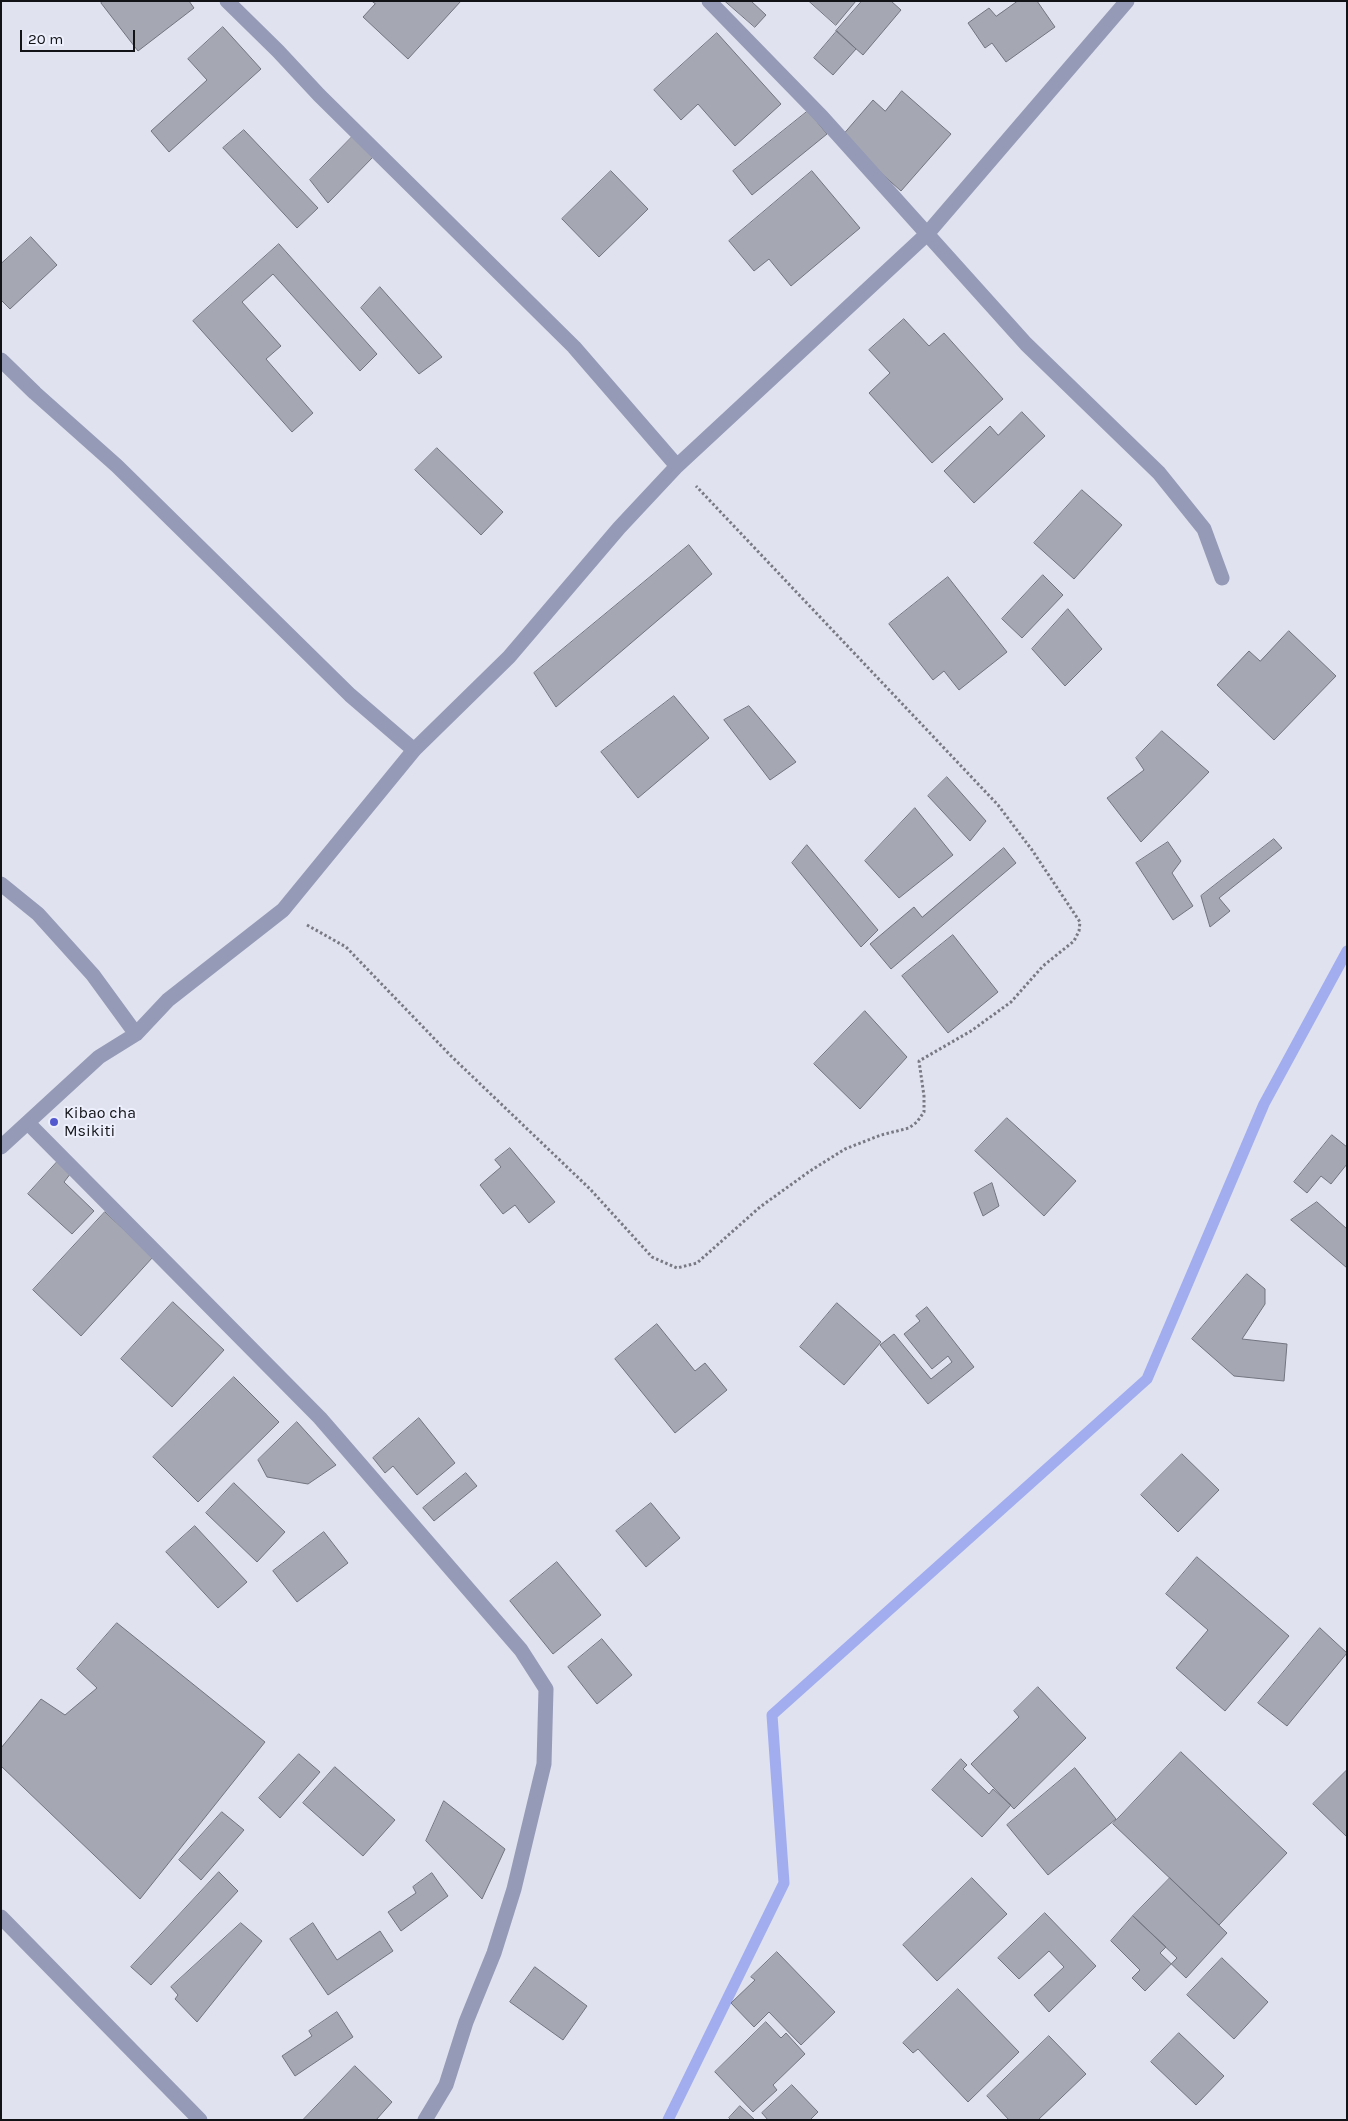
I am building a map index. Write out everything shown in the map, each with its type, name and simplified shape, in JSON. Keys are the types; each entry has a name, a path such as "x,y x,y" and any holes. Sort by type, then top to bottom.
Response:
{"street":[{"path":"227,1 325,102 574,347 677,466"},
{"path":"709,1 822,117 1026,344 1159,473 1204,529 1222,578"},
{"path":"1,1148 99,1057 136,1034 168,1000 283,910 414,750 509,657 619,528 677,466 927,234 1054,89 1127,1"},
{"path":"1,360 117,466 350,695 414,750"},
{"path":"1,884 38,914 93,975 136,1034"},
{"path":"28,1123 320,1418 521,1650 546,1689 544,1764 514,1889 494,1952 466,2022 446,2085 426,2120"},
{"path":"1,1917 200,2120"}],"path":[{"path":"283,910 346,947 450,1056 590,1189 652,1257 677,1268 697,1263 760,1207 845,1149 882,1135 909,1128 917,1122 924,1112 920,1061 971,1031 1011,1002 1043,966 1074,941 1079,931 1080,922 1032,850 998,804 677,466"}],"building":[{"path":"104,1 189,1 194,8 138,51 101,3"},
{"path":"372,1 461,1 408,59 363,17 375,4"},
{"path":"725,1 751,1 766,15 755,27"},
{"path":"809,1 856,1 836,25"},
{"path":"862,1 891,1 901,10 863,55 836,31"},
{"path":"1018,1 1037,1 1055,27 1006,62 992,43 985,48 968,23 989,8 996,16"},
{"path":"223,27 261,69 169,152 151,131 207,80 188,59"},
{"path":"837,31 856,49 833,75 814,58"},
{"path":"717,33 781,104 735,146 698,104 681,120 654,90"},
{"path":"902,91 951,134 901,191 841,137 873,100 885,111"},
{"path":"808,111 827,134 752,195 733,171"},
{"path":"244,130 318,208 297,228 223,148"},
{"path":"354,135 374,156 328,203 310,180"},
{"path":"611,171 648,209 599,257 562,219"},
{"path":"812,171 860,228 791,286 769,259 754,271 729,241"},
{"path":"31,237 57,265 10,309 1,300 1,264"},
{"path":"279,244 377,354 360,371 273,274 242,302 281,346 266,359 313,413 292,432 193,321"},
{"path":"380,287 442,357 419,374 361,308"},
{"path":"904,319 929,346 944,333 1003,399 932,463 869,393 890,373 869,350"},
{"path":"1022,412 1045,436 974,503 944,471 990,426 998,435"},
{"path":"437,448 503,512 481,535 415,470"},
{"path":"1082,490 1122,525 1074,579 1034,543"},
{"path":"689,545 712,574 556,707 534,673"},
{"path":"1043,575 1063,595 1022,638 1002,619"},
{"path":"948,577 1007,652 959,690 944,671 933,680 889,624"},
{"path":"1068,609 1102,649 1065,686 1032,649"},
{"path":"1289,631 1336,676 1274,740 1217,685 1249,651 1260,661"},
{"path":"674,696 709,738 638,798 601,752"},
{"path":"749,706 796,762 770,780 724,720"},
{"path":"1162,731 1209,772 1141,842 1107,798 1144,770 1136,758"},
{"path":"947,777 986,821 970,841 928,796"},
{"path":"915,808 953,855 899,898 865,861"},
{"path":"1274,839 1282,848 1219,898 1230,911 1210,927 1201,896"},
{"path":"1168,842 1181,861 1172,873 1193,906 1173,920 1136,863"},
{"path":"807,845 878,930 861,947 792,863"},
{"path":"1004,848 1016,863 891,969 870,944 914,907 922,917"},
{"path":"953,935 998,992 948,1033 902,976"},
{"path":"865,1011 907,1057 860,1109 814,1064"},
{"path":"1007,1118 1076,1181 1044,1216 975,1151"},
{"path":"1332,1135 1347,1147 1347,1164 1331,1184 1321,1176 1307,1193 1294,1182"},
{"path":"510,1148 555,1202 529,1223 515,1205 503,1214 480,1185 501,1167 495,1160"},
{"path":"58,1161 71,1173 64,1182 94,1211 72,1234 28,1194"},
{"path":"992,1183 999,1206 983,1216 974,1193"},
{"path":"1317,1202 1347,1229 1347,1268 1291,1220"},
{"path":"105,1212 153,1257 81,1336 33,1290"},
{"path":"1247,1274 1265,1289 1265,1304 1242,1339 1287,1344 1284,1381 1234,1376 1192,1339"},
{"path":"173,1302 224,1350 172,1407 121,1359"},
{"path":"837,1303 881,1342 844,1385 800,1347"},
{"path":"927,1307 974,1367 928,1404 880,1345 894,1334 931,1379 952,1362 948,1356 932,1369 904,1334 920,1321 916,1316"},
{"path":"657,1324 695,1371 705,1363 727,1390 675,1433 615,1359"},
{"path":"234,1377 279,1422 198,1502 153,1457"},
{"path":"419,1418 455,1463 417,1495 393,1466 385,1473 373,1458"},
{"path":"297,1422 336,1465 308,1484 267,1477 258,1460"},
{"path":"1182,1454 1219,1490 1178,1532 1141,1495"},
{"path":"466,1473 477,1486 434,1521 423,1508"},
{"path":"234,1483 285,1532 257,1562 206,1513"},
{"path":"651,1503 680,1538 646,1567 616,1531"},
{"path":"195,1526 247,1582 218,1608 166,1552"},
{"path":"324,1532 348,1563 297,1602 273,1571"},
{"path":"1197,1557 1289,1636 1225,1711 1176,1668 1208,1630 1166,1594"},
{"path":"557,1562 601,1615 553,1654 510,1601"},
{"path":"117,1623 265,1742 140,1899 1,1766 1,1748 41,1699 65,1715 97,1688 77,1669"},
{"path":"1320,1628 1347,1653 1287,1726 1258,1703"},
{"path":"602,1639 632,1675 597,1704 568,1667"},
{"path":"1038,1687 1086,1738 1014,1809 971,1764 1019,1717 1014,1711"},
{"path":"1181,1752 1287,1853 1219,1925 1113,1824"},
{"path":"299,1754 320,1772 280,1818 259,1798"},
{"path":"961,1759 967,1765 963,1769 989,1794 993,1789 1011,1805 982,1837 932,1790"},
{"path":"335,1767 395,1820 363,1856 303,1803"},
{"path":"1075,1768 1116,1819 1048,1875 1007,1825"},
{"path":"1347,1770 1347,1837 1313,1804"},
{"path":"444,1801 505,1849 482,1899 426,1841"},
{"path":"222,1812 244,1830 201,1880 179,1860"},
{"path":"219,1872 238,1891 151,1985 131,1967"},
{"path":"432,1873 448,1896 401,1931 388,1912 416,1893 413,1887"},
{"path":"972,1878 1007,1914 937,1981 903,1945"},
{"path":"1170,1878 1227,1933 1186,1978 1160,1953 1166,1947 1133,1916"},
{"path":"1045,1913 1096,1966 1049,2012 1034,1995 1064,1967 1049,1951 1019,1979 998,1958"},
{"path":"1133,1916 1177,1958 1145,1991 1132,1978 1140,1970 1111,1941"},
{"path":"241,1923 262,1941 197,2022 175,1999 178,1995 171,1987"},
{"path":"313,1923 337,1960 380,1931 393,1951 328,1995 290,1939"},
{"path":"777,1952 835,2012 801,2045 769,2012 754,2027 731,2003 755,1980 751,1977"},
{"path":"1222,1958 1268,2002 1234,2039 1187,1995"},
{"path":"535,1967 587,2006 563,2040 510,2002"},
{"path":"958,1989 1019,2052 968,2102 918,2049 913,2053 903,2043"},
{"path":"337,2012 353,2037 295,2076 282,2056 312,2036 309,2031"},
{"path":"766,2022 781,2038 786,2033 805,2054 773,2085 777,2090 753,2112 715,2072"},
{"path":"1179,2033 1224,2076 1196,2105 1151,2062"},
{"path":"1049,2036 1086,2074 1038,2120 1009,2120 987,2096"},
{"path":"355,2066 392,2102 376,2120 303,2120"},
{"path":"792,2085 818,2112 810,2120 768,2120 762,2113"},
{"path":"740,2106 755,2120 731,2120 729,2118"}],"waterway":[{"path":"668,2120 784,1883 772,1715 1147,1379 1264,1104 1347,951"}],"place":[{"name":"Kibao cha Msikiti","path":"54,1122"}]}
